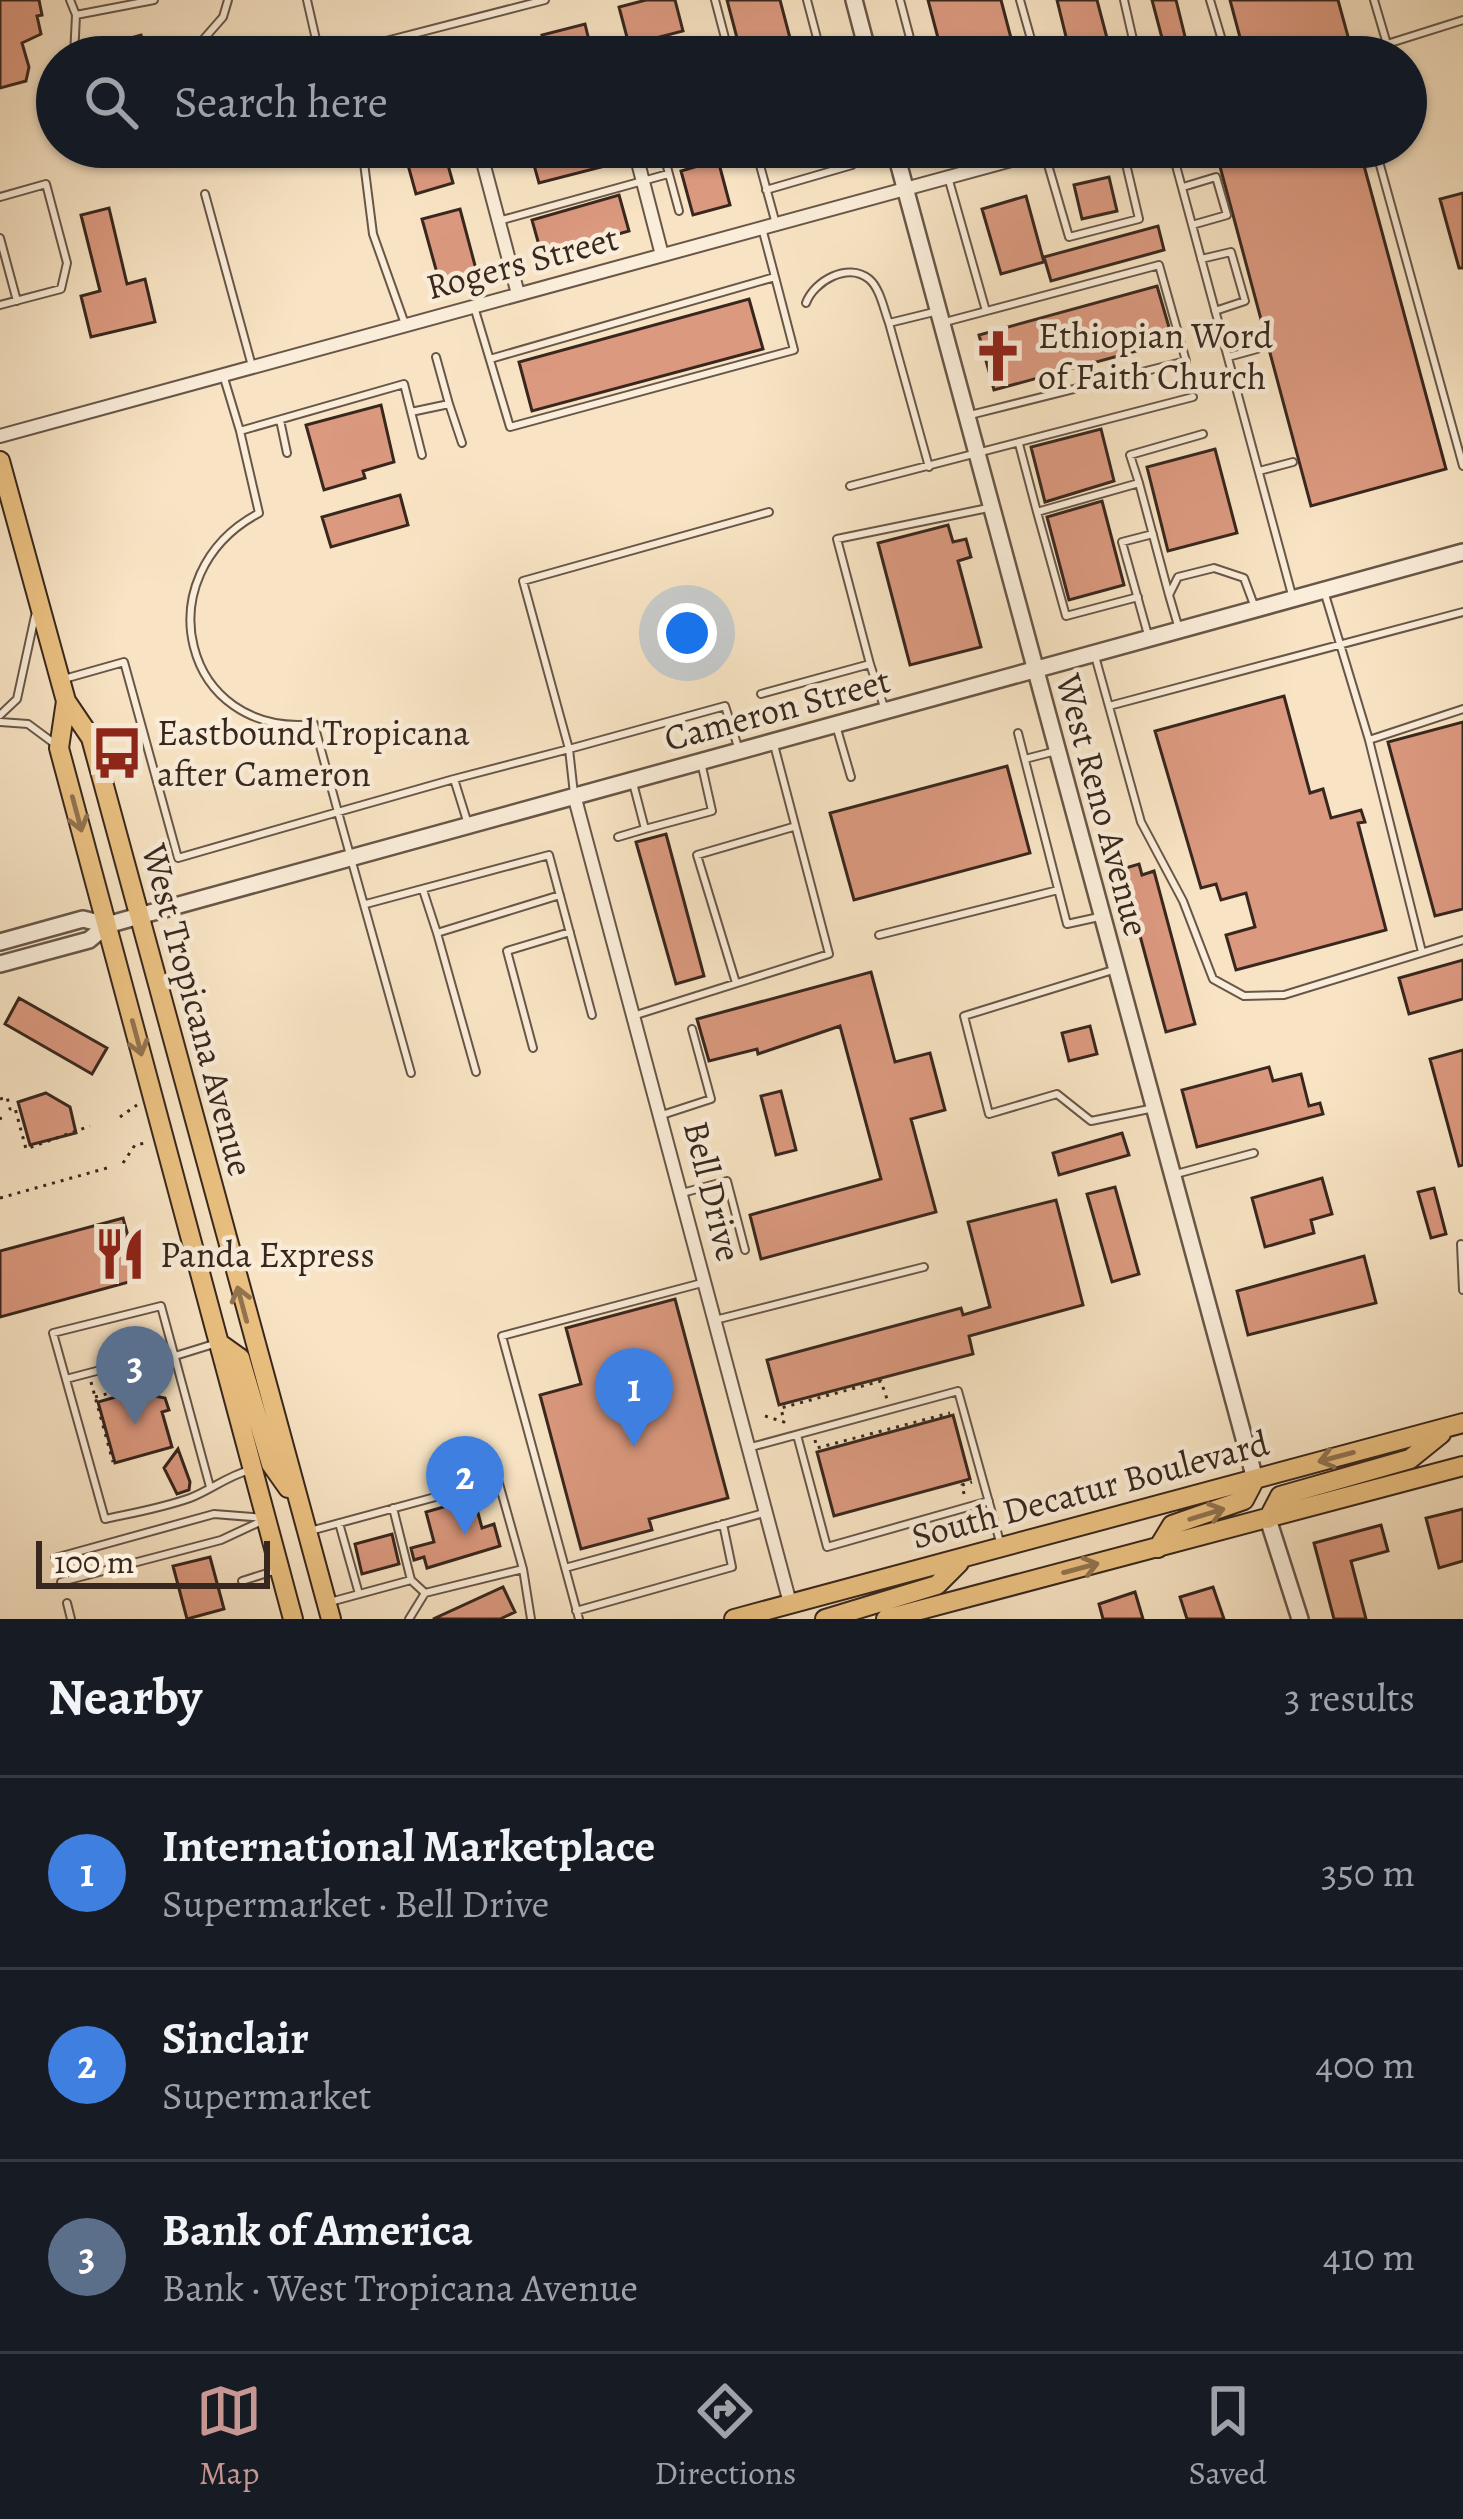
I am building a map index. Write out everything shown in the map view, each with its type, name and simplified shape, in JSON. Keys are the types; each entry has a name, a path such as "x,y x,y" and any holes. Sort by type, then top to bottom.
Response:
{"main road":[{"name":"West Tropicana Avenue","path":"0,461 66,701 91,738 328,1611"},
{"name":"West Tropicana Avenue","path":"66,701 59,748 293,1619"},
{"path":"220,1343 240,1358 271,1465 297,1502"},
{"path":"1268,1519 1280,1496 1410,1459 1456,1425"},
{"name":"South Decatur Boulevard","path":"734,1619 787,1611 1456,1425"},
{"name":"South Decatur Boulevard","path":"886,1619 1463,1466"},
{"path":"1158,1548 1172,1525 1244,1500 1255,1479"},
{"path":"825,1619 937,1585 963,1559"}],"street":[{"path":"854,0 863,36"},
{"path":"484,168 518,294"},
{"path":"639,168 662,255"},
{"name":"West Reno Avenue","path":"899,168 1255,1479"},
{"name":"Rogers Street","path":"0,436 981,168"},
{"name":"Cameron Street","path":"0,964 89,940 107,925 1463,552"},
{"name":"Bell Drive","path":"574,795 662,1114 787,1611"},
{"name":"Cameron Street","path":"0,942 83,919 107,925"},
{"path":"1268,1519 1300,1619"}],"lane":[{"path":"70,0 76,15 75,36"},
{"path":"76,15 154,0"},
{"path":"206,36 223,17 228,0"},
{"path":"308,0 317,36"},
{"path":"404,36 545,0"},
{"path":"715,0 724,36"},
{"path":"807,0 816,36"},
{"path":"900,0 909,36"},
{"path":"1021,0 1030,36"},
{"path":"1124,0 1132,36"},
{"path":"1210,0 1221,36"},
{"path":"1374,0 1385,36"},
{"path":"1412,36 1463,20"},
{"path":"365,168 373,234 405,324"},
{"path":"667,168 679,211"},
{"path":"474,306 510,427 794,350 775,277 760,168"},
{"path":"766,190 842,168"},
{"path":"1049,168 1069,237 1139,219 1127,168"},
{"path":"1177,168 1293,598"},
{"path":"1381,168 1463,466"},
{"path":"498,221 668,174"},
{"path":"948,177 986,311"},
{"path":"1182,187 1216,177 1227,215 1192,225"},
{"path":"0,197 46,184 67,263 61,289 0,305"},
{"path":"205,194 253,367"},
{"path":"0,238 17,301"},
{"path":"1202,259 1231,251 1245,301 1215,311"},
{"path":"889,323 986,311 1159,265 1186,361 966,416"},
{"path":"806,303 811,289 830,276 857,273 873,282 929,467"},
{"path":"490,359 775,277"},
{"path":"1228,357 1257,349"},
{"path":"436,357 462,442"},
{"path":"223,374 259,513 233,527 192,585 189,632 199,668 225,698 263,720 314,724 411,1073"},
{"path":"240,431 404,384 422,455"},
{"path":"850,486 1193,397"},
{"path":"411,412 448,404"},
{"path":"280,420 287,453"},
{"path":"1179,629 1130,455 1203,434"},
{"path":"1019,444 1066,616 1138,597"},
{"path":"1259,471 1294,462"},
{"path":"1037,512 1139,482"},
{"path":"886,710 837,539 912,520 955,518 991,508"},
{"path":"574,795 569,749 523,581 770,512"},
{"path":"1149,637 1122,542 1153,535"},
{"path":"1169,595 1178,577 1214,568 1244,578 1256,608"},
{"path":"1324,590 1369,740 1423,952"},
{"path":"38,601 17,699 0,718 28,724 59,748"},
{"path":"1109,706 1463,612"},
{"path":"1094,652 1141,822 1184,901 1213,979 1244,997 1284,995 1463,940"},
{"path":"60,680 124,662 178,858 724,706 739,751"},
{"path":"761,694 870,664"},
{"path":"1369,740 1463,709"},
{"path":"836,724 850,777"},
{"path":"1018,733 1067,924 1102,916"},
{"path":"636,1015 829,954 773,741"},
{"path":"1024,759 1057,751"},
{"path":"618,837 712,811 701,761"},
{"path":"454,778 468,824"},
{"path":"632,780 645,830"},
{"path":"736,983 698,855 793,827"},
{"path":"366,904 549,855 592,1016"},
{"path":"423,889 476,1072"},
{"path":"879,935 1058,890"},
{"path":"437,933 560,895"},
{"path":"533,1048 507,951 570,932"},
{"path":"1116,969 964,1016 989,1114 1057,1094 1090,1120 1154,1108"},
{"path":"662,1114 711,1099 692,1029"},
{"path":"1173,1175 1254,1154"},
{"path":"682,1193 727,1181 745,1250"},
{"path":"1461,1244 1463,1290"},
{"path":"715,1320 924,1267"},
{"path":"705,1282 502,1336 578,1615 732,1567 723,1524"},
{"path":"210,1486 161,1306 53,1333 105,1519 181,1500 254,1469"},
{"path":"66,1378 220,1343"},
{"path":"748,1448 958,1391 1001,1549"},
{"path":"797,1435 827,1547 988,1501"},
{"path":"306,1532 498,1480 523,1569 531,1619"},
{"path":"393,1508 411,1580 425,1593"},
{"path":"565,1568 764,1513"},
{"path":"55,1558 214,1514 267,1519"},
{"path":"61,1582 221,1540 267,1519"},
{"path":"339,1523 359,1594"},
{"path":"242,1581 281,1569"},
{"path":"409,1619 425,1593 523,1569"},
{"path":"328,1611 359,1594 411,1580"},
{"path":"67,1603 70,1619"}],"path":[{"path":"0,1099 7,1097 10,1109 15,1108 26,1149 90,1126"},
{"path":"120,1117 137,1105"},
{"path":"123,1163 135,1144 148,1144"},
{"path":"0,1198 107,1168"},
{"path":"88,1372 113,1462"},
{"path":"95,1397 179,1375"},
{"path":"765,1416 784,1423 781,1408 881,1381 889,1409"},
{"path":"812,1430 817,1448 953,1412"},
{"path":"962,1485 972,1483 968,1465"}],"building":[{"path":"0,0 39,0 41,34 22,43 29,67 26,81 0,88"},
{"path":"675,0 683,31 627,36 619,7"},
{"path":"727,0 780,0 789,36 736,36"},
{"path":"928,0 1001,0 1010,36 937,36"},
{"path":"1057,0 1097,0 1106,36 1066,36"},
{"path":"1152,0 1176,0 1185,36 1161,36"},
{"path":"1230,0 1338,0 1348,36 1240,36"},
{"path":"585,24 588,36 542,36"},
{"path":"409,168 449,168 453,183 416,194"},
{"path":"535,168 597,168 539,183"},
{"path":"720,168 730,205 693,215 681,171"},
{"path":"1220,168 1365,168 1446,469 1311,506"},
{"path":"1109,177 1117,211 1082,219 1074,185"},
{"path":"1463,193 1463,268 1459,268 1440,199"},
{"path":"619,195 629,231 542,256 532,220"},
{"path":"1026,196 1044,262 1001,274 982,209"},
{"path":"109,208 127,284 145,279 155,322 91,337 81,296 100,291 81,215"},
{"path":"460,209 477,273 440,284 422,219"},
{"path":"1158,226 1164,250 1051,281 1044,257"},
{"path":"1157,286 1173,341 994,390 979,335"},
{"path":"749,299 763,349 532,411 519,362"},
{"path":"381,405 394,462 363,471 365,478 324,490 306,425"},
{"path":"1101,429 1114,481 1045,502 1031,447"},
{"path":"1215,449 1237,533 1168,551 1147,467"},
{"path":"400,495 408,525 331,547 322,517"},
{"path":"1102,501 1124,585 1069,600 1047,517"},
{"path":"948,525 953,542 966,539 971,557 958,561 981,647 910,665 878,543"},
{"path":"1284,696 1310,793 1323,789 1331,818 1361,810 1365,822 1358,823 1386,930 1236,970 1226,935 1255,927 1246,893 1221,900 1216,884 1201,888 1155,731"},
{"path":"1463,722 1463,909 1435,916 1388,742"},
{"path":"1007,766 1030,853 854,900 830,813"},
{"path":"666,834 704,976 676,984 636,842"},
{"path":"1139,864 1142,875 1154,871 1195,1024 1166,1032 1122,869"},
{"path":"1463,960 1463,999 1409,1014 1399,978"},
{"path":"871,972 895,1062 930,1053 945,1110 911,1119 936,1212 761,1259 750,1215 881,1179 840,1026 758,1054 757,1049 709,1061 697,1019"},
{"path":"19,998 107,1048 92,1074 5,1024"},
{"path":"1090,1026 1097,1054 1069,1061 1062,1033"},
{"path":"1463,1050 1463,1165 1459,1166 1430,1059"},
{"path":"1269,1067 1273,1081 1301,1074 1309,1106 1320,1103 1323,1114 1197,1147 1182,1090"},
{"path":"781,1091 796,1150 776,1155 761,1096"},
{"path":"46,1093 70,1107 76,1133 30,1145 18,1102"},
{"path":"1122,1133 1129,1155 1059,1175 1053,1153"},
{"path":"1322,1178 1332,1214 1311,1220 1314,1233 1265,1247 1252,1198"},
{"path":"1115,1187 1139,1274 1112,1282 1087,1194"},
{"path":"1434,1188 1446,1234 1431,1238 1418,1192"},
{"path":"1056,1200 1083,1305 969,1336 973,1354 779,1405 767,1360 961,1308 963,1315 990,1307 968,1222"},
{"path":"123,1218 140,1279 0,1317 0,1251"},
{"path":"1364,1256 1376,1303 1248,1335 1237,1291"},
{"path":"675,1299 728,1498 649,1519 652,1530 581,1549 540,1395 581,1384 566,1328"},
{"path":"147,1388 149,1395 165,1398 169,1410 162,1412 172,1447 115,1463 98,1402"},
{"path":"953,1415 970,1479 834,1516 817,1452"},
{"path":"178,1449 190,1482 189,1490 177,1494 164,1468"},
{"path":"474,1498 482,1528 494,1524 500,1546 427,1568 424,1557 414,1560 411,1548 434,1542 426,1512"},
{"path":"1463,1509 1463,1561 1439,1568 1426,1518"},
{"path":"1381,1525 1388,1551 1351,1561 1366,1619 1334,1619 1314,1543"},
{"path":"392,1534 399,1564 362,1574 355,1544"},
{"path":"210,1557 224,1609 187,1619 173,1566"},
{"path":"503,1587 515,1612 500,1619 433,1619"},
{"path":"1213,1587 1224,1619 1187,1619 1180,1597"},
{"path":"1135,1592 1143,1619 1103,1619 1099,1604"}],"place":[{"name":"Ethiopian Word of Faith Church","path":"998,356"},
{"name":"Eastbound Tropicana after Cameron","path":"117,753"},
{"name":"Panda Express","path":"120,1254"},
{"name":"Bank of America","path":"135,1425"},
{"name":"International Marketplace","path":"634,1447"},
{"name":"Sinclair","path":"465,1535"}]}
